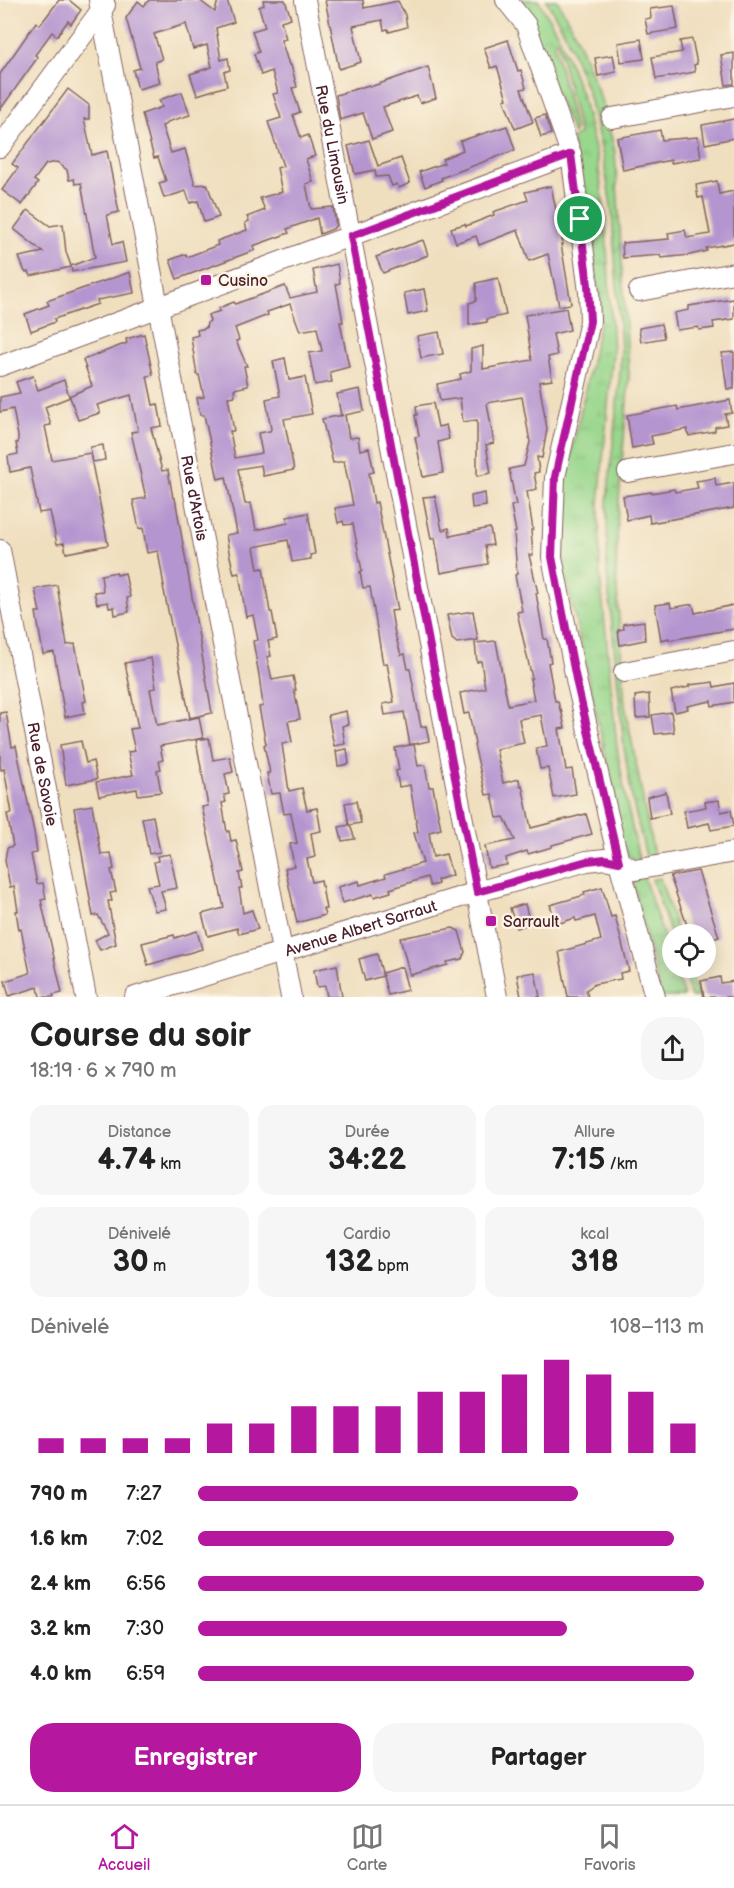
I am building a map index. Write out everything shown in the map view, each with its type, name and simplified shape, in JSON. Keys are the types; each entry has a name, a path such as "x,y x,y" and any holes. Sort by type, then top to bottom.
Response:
{"street":[{"name":"Rue du Limousin","path":"305,0 497,997"},
{"path":"506,0 526,25 571,154 588,285 590,321 555,477 552,557 577,684 619,862 655,997"},
{"path":"0,147 103,4"},
{"name":"Rue d'Artois","path":"103,4 291,997"},
{"path":"612,118 734,96"},
{"path":"0,366 571,154"},
{"path":"639,291 734,273"},
{"path":"628,472 734,453"},
{"name":"Rue de Savoie","path":"0,550 86,997"},
{"path":"624,672 734,651"},
{"name":"Avenue Albert Sarraut","path":"135,997 477,892 587,861 605,859 619,862 635,870 734,852"}],"green space":[{"path":"517,0 538,0 559,36 554,44 575,129 573,134"},
{"path":"546,0 557,0 572,27 604,108 615,152 629,376 618,513 616,574 625,706 654,856 646,856 632,799 624,747 607,573 607,503 621,350 612,212 603,156 588,93 565,33"},
{"path":"560,39 582,96 597,157 605,213 613,351 599,503 600,574 617,748 640,863 626,853 616,829 611,803 616,802 564,569 562,509 565,506 565,494 563,494 599,325 601,306 572,139 579,134 578,127 558,43"},
{"path":"643,875 662,931 662,978 677,978 684,997 661,997 633,883"},
{"path":"660,878 675,924 667,924 652,879"},
{"path":"685,978 692,978 698,997 691,997"}],"building":[{"path":"59,0 69,0 81,10 71,24 68,21 57,36 52,32 35,55 38,57 0,110 0,74 36,22 40,25"},
{"path":"149,0 199,0 215,12 218,0 227,0 234,22 216,28 221,60 228,58 230,70 224,72 227,86 197,95 190,74 212,67 207,45 193,49 186,24 154,34 162,59 155,62 160,83 138,89 133,70 140,68 126,18 138,1 144,6"},
{"path":"263,0 285,0 291,18 281,21 286,39 281,40 297,87 292,88 300,112 293,115 301,138 308,135 315,156 306,159 313,182 306,184 311,209 333,207 336,225 333,229 320,234 317,218 287,229 289,233 253,246 255,250 177,279 170,260 186,254 187,257 218,245 217,241 247,230 245,223 249,221 247,217 265,210 260,198 282,192 277,168 283,166 268,122 281,118 273,94 278,93 272,71 261,75 254,54 259,52 252,31 265,27 259,7 264,5"},
{"path":"325,0 363,0 364,8 398,1 405,15 407,27 389,32 388,29 384,30 382,20 353,26 361,62 339,69"},
{"path":"674,6 678,29 648,34 645,19 651,18 650,9"},
{"path":"641,39 644,59 621,62 618,43"},
{"path":"692,39 697,64 694,65 695,72 656,79 652,57 682,52 680,41"},
{"path":"508,40 518,71 521,70 526,88 521,89 533,122 515,129 504,100 507,99 497,66 491,68 484,48"},
{"path":"734,53 734,84 726,85 721,55"},
{"path":"613,55 616,72 598,76 595,58"},
{"path":"428,67 436,98 420,103 417,96 383,107 392,132 372,139 363,113 340,120 336,95 369,85 370,87"},
{"path":"68,89 89,105 89,119 84,119 92,155 107,151 119,212 107,215 113,244 122,242 126,262 72,272 71,267 31,276 29,272 25,272 19,257 43,252 14,229 28,210 50,226 63,224 66,252 71,266 95,257 81,183 75,184 74,179 69,180 67,170 57,162 46,164 34,180 38,183 22,205 2,190 18,168 12,164"},
{"path":"182,92 190,115 167,122 162,126 171,153 185,149 195,185 207,184 219,217 204,222 198,201 190,203 186,191 164,198 159,183 166,181 158,157 154,158 142,114 162,107 159,100"},
{"path":"545,115 551,134 541,137 535,118"},
{"path":"734,119 734,138 705,144 702,125"},
{"path":"507,126 515,150 441,178 442,180 425,187 419,172 444,163 442,159 463,150 460,141"},
{"path":"660,130 662,140 698,137 701,158 671,163 671,160 623,170 617,138"},
{"path":"369,140 378,166 401,158 410,183 399,188 397,184 392,186 388,176 376,177 375,170 355,174 348,146"},
{"path":"717,181 719,194 734,191 734,243 706,248 707,251 690,255 623,258 622,243 669,239 668,233 685,230 687,238 710,234 703,197 698,198 696,185"},
{"path":"551,186 563,244 561,244 571,304 559,306 548,254 529,261 518,230 479,245 476,236 456,243 451,228 465,224 466,226 494,215 493,212 528,200 525,192"},
{"path":"423,240 428,255 383,273 376,257"},
{"path":"337,264 340,283 336,284 343,322 340,322 349,367 330,372 332,382 315,385 309,353 322,351 317,328 300,331 290,304 267,312 268,315 235,328 239,340 236,341 247,366 244,366 248,386 234,389 235,396 228,397 234,431 230,431 235,458 262,453 258,433 271,429 266,399 280,396 273,361 285,358 289,380 305,377 312,414 284,419 294,470 263,476 261,465 238,469 245,504 251,503 256,530 288,523 287,517 308,513 315,554 310,555 311,559 292,562 288,540 254,547 258,569 263,568 277,639 268,641 271,656 267,657 272,680 293,676 296,690 294,690 300,719 288,721 292,742 282,744 289,791 302,788 307,810 317,808 321,831 311,833 315,857 307,859 312,882 321,880 325,915 297,923 285,868 294,866 290,844 297,843 291,813 284,814 280,793 271,794 267,773 270,773 264,745 266,744 259,707 263,706 253,641 258,640 253,615 246,617 239,573 234,574 229,552 226,535 237,533 226,477 218,479 204,415 200,415 197,398 204,397 199,375 197,375 191,337 198,335 197,330 206,328 210,321 208,315 234,302 235,304 285,286 290,298 317,292 313,270"},
{"path":"130,272 134,293 97,300 98,304 54,319 55,322 31,331 25,314 49,305 47,301"},
{"path":"498,278 506,315 487,319 487,322 469,325 469,303 476,301 476,283"},
{"path":"424,289 428,311 408,315 404,293"},
{"path":"734,299 734,319 713,322 714,328 699,330 698,327 677,330 674,313 689,310 689,306"},
{"path":"566,308 570,330 553,334 557,355 548,357 552,380 539,382 547,429 542,458 537,457 539,472 534,473 537,489 527,491 533,530 531,530 533,555 529,555 538,593 536,593 544,639 547,639 551,662 548,663 555,701 558,701 561,709 565,728 559,729 566,770 572,769 576,794 554,798 548,768 540,769 536,748 547,746 541,715 519,719 524,743 496,749 503,783 519,779 520,786 522,785 531,828 586,814 592,834 528,854 527,851 506,858 507,865 489,868 485,846 515,840 504,817 497,818 492,794 486,795 469,713 464,714 460,693 485,688 481,661 477,662 475,643 496,641 508,705 534,700 530,679 532,678 517,612 522,611 515,575 517,574 514,533 516,532 511,506 516,505 509,469 524,466 530,442 522,397 487,403 494,443 486,445 491,473 477,476 477,420 463,422 460,398 440,401 437,384 461,379 460,374 471,371 471,349 483,346 483,369 532,360 525,315"},
{"path":"661,324 664,338 641,342 639,328"},
{"path":"439,332 443,354 421,358 417,336"},
{"path":"144,334 153,375 147,376 153,405 158,404 162,426 151,428 162,471 168,470 173,498 175,498 212,713 190,718 158,551 147,553 143,528 139,529 133,500 146,498 131,432 138,431 131,395 97,405 100,413 78,420 70,397 45,407 51,425 45,426 52,460 90,453 108,545 66,553 64,543 57,544 50,511 39,513 30,468 10,472 8,456 18,454 16,443 18,443 18,436 13,409 0,412 0,397 20,393 16,382 33,376 38,390 64,380 69,396 92,386 83,360 127,343 126,339"},
{"path":"734,352 734,389 727,389 722,353"},
{"path":"360,389 364,411 345,415 349,438 358,437 360,450 369,448 374,472 369,473 374,503 377,502 398,610 391,611 395,634 401,655 405,654 408,669 410,669 421,727 426,726 429,741 410,745 404,712 385,715 383,704 394,702 387,663 383,664 370,587 363,588 353,524 344,525 343,521 338,523 335,508 353,505 344,461 333,463 322,419 341,415 337,394"},
{"path":"730,400 732,413 725,414 727,425 715,427 715,431 689,436 687,429 651,436 653,444 632,448 627,415 677,406 678,410"},
{"path":"433,403 438,427 446,425 449,439 438,442 443,473 423,477 415,437 419,436 415,415 417,415 416,406"},
{"path":"103,445 105,460 93,462 90,447"},
{"path":"715,478 716,486 734,483 734,508 650,523 649,515 627,520 623,496 698,488 696,481"},
{"path":"485,493 486,506 472,508 471,496"},
{"path":"435,496 442,530 449,528 450,536 490,528 493,545 485,546 488,564 441,573 435,538 431,539 423,497"},
{"path":"116,572 117,575 125,573 130,597 127,598 129,612 115,615 114,607 109,608 108,602 97,604 94,592 103,591 101,575"},
{"path":"57,585 67,645 75,644 86,701 83,702 85,713 65,717 54,652 43,654 36,612 40,612 35,589"},
{"path":"670,603 671,608 693,604 695,613 734,605 734,629 661,640 655,605"},
{"path":"473,611 478,640 457,643 452,639 447,615"},
{"path":"644,621 645,640 620,645 618,630 624,629 623,624"},
{"path":"151,658 156,688 150,689 157,725 199,717 203,738 160,746 163,760 159,761 161,769 157,770 161,792 138,795 137,789 99,796 96,782 133,775 128,752 135,751 130,729 138,728 125,663"},
{"path":"713,682 714,687 734,683 734,702 712,706 711,701 687,706 688,709 675,712 671,691 689,687 689,685"},
{"path":"649,694 650,717 636,718 635,696"},
{"path":"346,711 348,724 342,726 345,744 334,746 328,715"},
{"path":"6,712 12,747 16,746 34,832 37,853 31,854 37,884 43,883 46,899 41,900 62,993 53,995 54,997 40,997 38,987 9,996 5,981 30,973 21,929 19,930 14,886 10,887 5,860 7,848 13,846 7,814 12,813 4,769 1,770 0,764 0,713"},
{"path":"671,712 674,732 655,734 652,715"},
{"path":"209,738 213,760 230,757 233,772 225,774 229,794 224,795 226,802 222,803 227,832 229,831 231,841 236,840 243,872 239,873 242,888 239,888 243,913 252,910 258,929 239,934 237,928 208,936 202,914 224,908 202,807 208,806 196,740"},
{"path":"81,741 86,763 93,761 97,779 66,785 60,745"},
{"path":"414,744 418,766 425,765 429,787 433,787 441,829 429,832 433,857 446,854 452,875 437,880 438,884 430,886 427,877 390,889 391,892 374,897 373,894 342,903 338,887 359,881 360,885 386,877 385,874 423,863 414,833 418,832 410,785 399,787 396,771 399,770 395,748"},
{"path":"347,749 349,764 338,766 336,751"},
{"path":"666,792 670,814 650,818 647,797"},
{"path":"719,800 721,812 731,810 734,826 711,830 709,823 687,828 684,811 706,807 705,802"},
{"path":"356,801 361,823 350,825 355,839 342,841 339,827 349,825 345,803"},
{"path":"92,805 101,854 111,853 114,869 111,870 116,892 110,893 112,901 108,901 116,944 100,950 95,940 108,933 98,915 93,916 74,808"},
{"path":"153,816 160,852 149,854 142,818"},
{"path":"170,854 177,888 161,891 166,909 155,911 147,886 159,884 154,862 158,861 157,856"},
{"path":"698,871 715,924 687,924 670,876"},
{"path":"602,887 611,917 615,916 629,971 620,973 621,979 595,984 586,990 588,997 568,997 559,952 601,940 595,916 576,921 575,918 557,924 550,905 585,895 584,892"},
{"path":"525,904 530,924 516,928 510,908"},
{"path":"453,928 459,931 465,952 462,959 410,975 400,938"},
{"path":"197,931 202,949 148,965 142,943 174,935 175,938"},
{"path":"377,954 383,976 365,981 359,959"},
{"path":"337,965 342,997 327,997 325,986 317,987 314,970"},
{"path":"402,967 408,990 388,995 382,973"},
{"path":"535,972 540,997 521,997 517,975"},
{"path":"720,977 721,983 734,981 734,997 704,997 701,981"}],"place":[{"name":"Cusino","path":"206,280"},
{"name":"Sarrault","path":"491,921"}],"route":[{"path":"571,154 580,219 590,302 590,321 555,477 552,557 577,684 619,862 605,859 587,861 477,892 351,236 571,154"}]}
